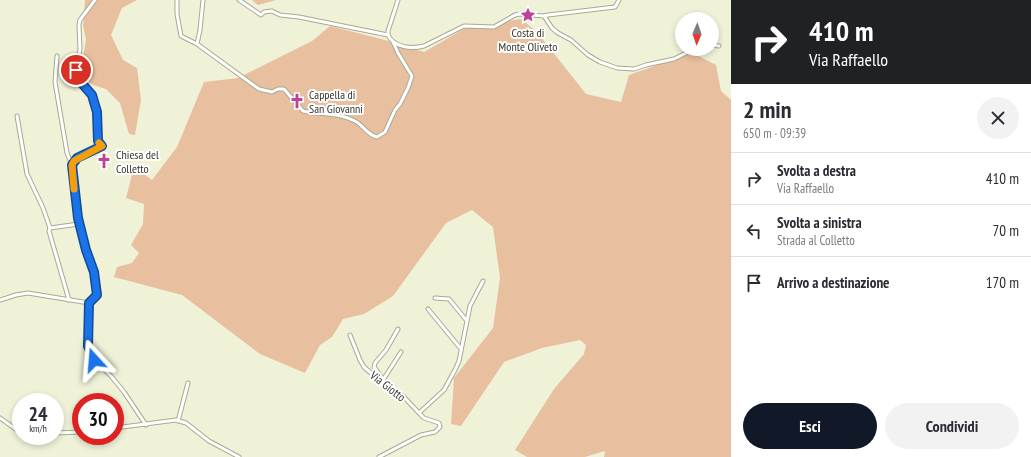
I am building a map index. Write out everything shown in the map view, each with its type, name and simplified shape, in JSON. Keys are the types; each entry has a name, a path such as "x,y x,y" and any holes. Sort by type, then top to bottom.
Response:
{"street":[{"path":"72,165 77,158 102,146 100,145 97,129 97,112 92,95 78,79 76,70 80,49 80,20 95,0"},
{"path":"177,0 181,36 197,44 259,89 272,92 278,89 284,89 303,111 336,114 356,121 372,136 377,137 385,132 412,79 412,76 388,35 398,0"},
{"path":"197,44 203,0"},
{"path":"239,0 261,15 264,12 272,11 280,15 299,17 388,35"},
{"path":"393,42 408,48 424,46 464,26 494,27 520,14 544,16 608,9 615,7 619,0"},
{"path":"544,16 552,28 571,40 588,56 617,68 634,69 674,59 680,56"},
{"path":"57,56 55,82 68,153 72,165 79,224 94,272 97,295 89,303 88,346 94,360 111,376 124,392 146,425"},
{"path":"17,116 27,174 43,208 50,228 49,231 69,300"},
{"path":"50,228 79,224"},
{"path":"419,413 444,390 459,361 470,306 483,281"},
{"path":"0,300 16,295 28,294 89,303"},
{"path":"435,298 449,300 467,321"},
{"path":"428,309 461,349"},
{"path":"398,329 386,350 375,363 374,367 383,381 401,352"},
{"name":"Via Giotto","path":"350,335 364,367 403,396 424,418 441,425 439,429 421,435 382,457"},
{"path":"178,421 188,383"},
{"path":"0,418 12,427"},
{"path":"124,427 178,421 186,423 209,441 238,457"}],"shaded area":[{"path":"85,0 137,0 122,8 111,35 123,60 137,68 141,100 135,135 129,134 120,103 106,89 93,85 80,76 86,39 83,25"},
{"path":"252,0 276,0 258,5"},
{"path":"521,19 537,32 586,94 621,102 629,75 680,56 699,56 716,65 721,91 731,100 731,457 604,457 605,451 585,457 527,457 515,450 554,389 584,354 586,345 580,340 542,348 504,362 461,426 451,424 454,378 493,328 500,278 493,227 472,210 446,223 393,296 364,314 343,319 332,337 320,345 305,373 260,354 182,295 114,277 117,267 132,263 139,253 131,245 143,224 144,204 126,198 134,167 152,180 177,147 204,82 238,78 312,41 330,26 393,42 424,52 469,26 494,26 508,21"}],"slow traffic":[{"path":"74,189 72,172 72,165 74,161 77,158 102,146 99,143"}],"place":[{"name":"Costa di Monte Oliveto","path":"528,15"},
{"name":"Cappella di San Giovanni","path":"297,101"},
{"name":"Chiesa del Colletto","path":"104,161"}],"route":[{"path":"76,70 76,75 81,84 92,95 97,112 98,141 102,146 77,158 72,165 78,218 86,250 94,272 97,295 89,303 87,327 88,346 94,360"}]}
